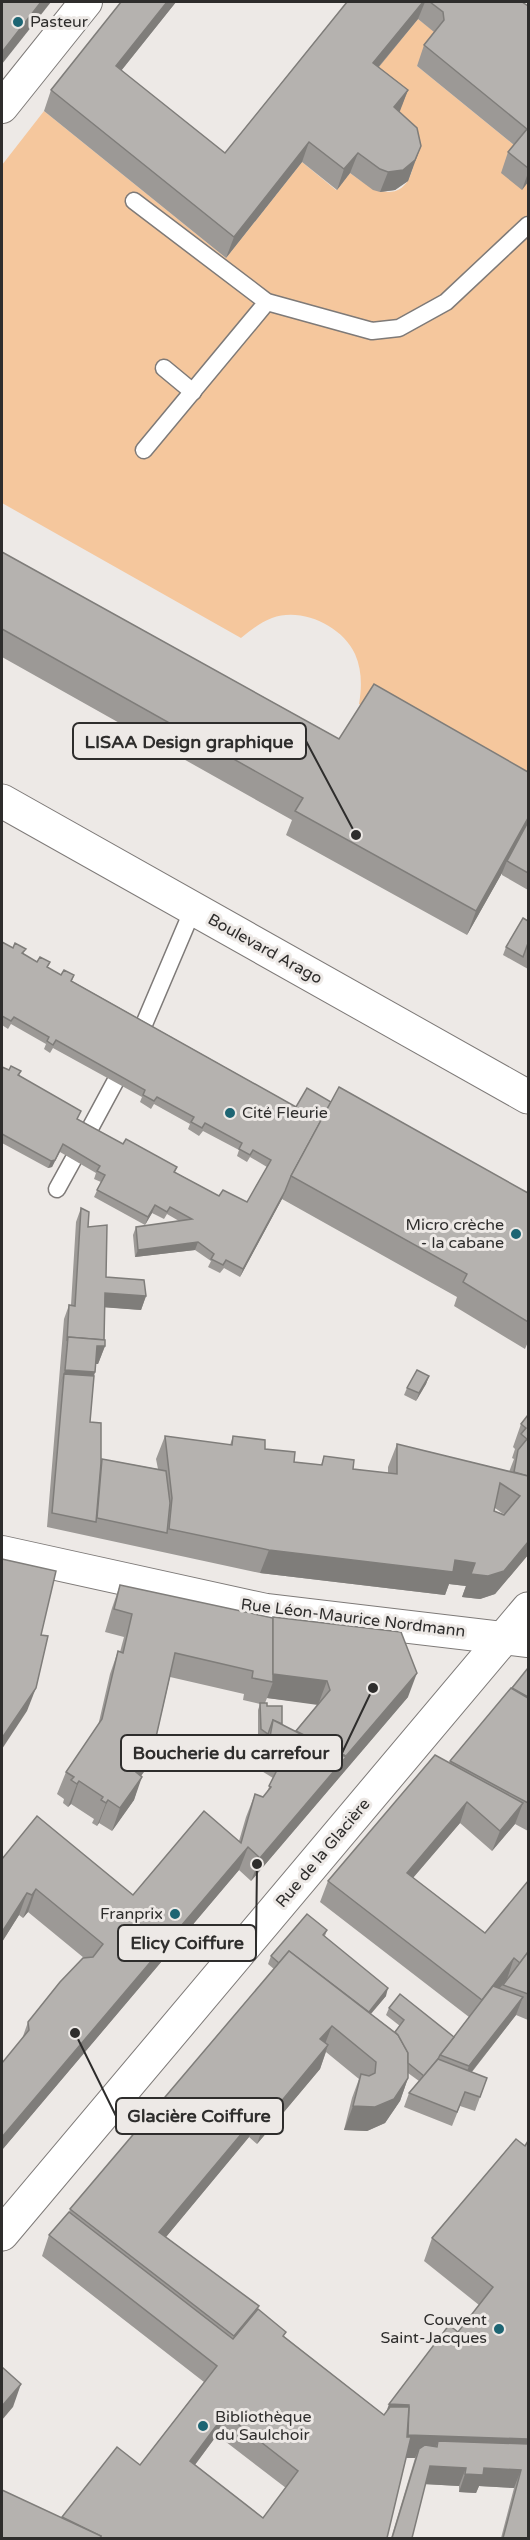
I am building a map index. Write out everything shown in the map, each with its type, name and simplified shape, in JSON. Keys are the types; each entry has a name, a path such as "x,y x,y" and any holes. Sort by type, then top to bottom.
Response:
{"street":[{"path":"2,107 86,2"},
{"name":"Boulevard Arago","path":"2,801 528,1097"},
{"name":"Rue Léon-Maurice Nordmann","path":"2,1552 266,1610 516,1639"},
{"name":"Rue de la Glacière","path":"2,2234 516,1639 528,1609"}],"lane":[{"path":"134,201 267,302 372,331 399,328 446,302 528,225"},
{"path":"144,450 267,302"},
{"path":"164,368 193,392"},
{"path":"142,1029 194,909"},
{"path":"87,1134 115,1082"},
{"path":"57,1189 73,1160"}],"shaded area":[{"path":"418,19 436,33 417,66 519,149 528,182 528,801 359,704 361,679 355,654 341,635 331,627 308,617 284,615 264,622 241,638 2,503 2,165 44,111 226,258 302,162 336,190 350,173 377,190 395,191 402,187 413,167 365,83"}],"building":[{"name":"Pasteur","path":"2,2 41,2 2,52"},
{"path":"121,2 167,2 116,66 225,153 347,2 423,2 373,63 408,90 394,107 417,128 421,146 415,160 403,170 388,172 358,153 344,169 309,142 234,237 51,90"},
{"path":"430,2 522,2 528,6 528,168 508,152 527,129 424,45 444,20 443,12"},
{"path":"2,552 339,739 374,684 528,772 528,818 476,911 295,811 303,798 2,629"},
{"path":"528,822 528,873 507,861"},
{"path":"523,918 528,921 528,943 523,957 506,947"},
{"name":"Cité Fleurie","path":"2,942 13,948 15,943 26,949 22,953 37,962 40,957 50,962 47,967 61,975 64,970 74,975 71,981 296,1107 307,1088 331,1102 243,1269 226,1260 223,1265 211,1259 214,1254 198,1242 138,1250 136,1227 192,1219 170,1207 167,1212 155,1205 148,1217 97,1190 105,1175 97,1171 100,1166 63,1144 55,1160 51,1161 2,1134 2,1067 9,1070 11,1066 21,1071 18,1075 81,1111 77,1119 123,1144 126,1139 177,1167 174,1172 219,1196 223,1190 247,1202 271,1160 253,1150 250,1155 239,1149 242,1143 205,1123 202,1128 191,1122 194,1117 157,1097 154,1101 143,1095 145,1090 56,1040 53,1045 47,1041 49,1037 14,1017 11,1021 2,1016"},
{"path":"339,1087 528,1193 528,1322 463,1282 467,1274 291,1176"},
{"path":"81,1208 89,1212 88,1227 107,1225 106,1277 144,1280 146,1296 105,1293 104,1340 68,1337 67,1341 69,1305 75,1306"},
{"path":"68,1337 105,1340 105,1346 97,1346 95,1372 65,1370"},
{"path":"417,1370 429,1376 419,1393 407,1388"},
{"path":"64,1374 94,1376 90,1422 101,1423 101,1463 96,1522 52,1513"},
{"path":"528,1415 528,1476 514,1472 518,1450 527,1439 521,1434 526,1428 521,1424"},
{"path":"165,1436 232,1445 233,1436 265,1440 265,1449 295,1452 294,1462 322,1465 324,1456 354,1460 353,1469 397,1474 397,1444 528,1476 528,1542 504,1571 488,1576 471,1574 475,1563 455,1560 453,1572 269,1550 169,1529 172,1498","holes":["500,1483 520,1496 504,1515 494,1511"]},
{"path":"102,1459 166,1471 170,1503 167,1533 97,1518"},
{"path":"2,1559 56,1571 41,1635 48,1636 36,1688 2,1738"},
{"path":"120,1585 273,1618 273,1682 252,1678 253,1671 175,1653 154,1746 136,1772 142,1777 120,1808 108,1800 106,1803 101,1800 103,1797 79,1781 77,1784 71,1780 74,1777 66,1772 102,1719 118,1651 123,1653 132,1614 114,1609"},
{"path":"273,1617 401,1632 417,1673 346,1756 296,1731 330,1690 327,1681 273,1674"},
{"path":"528,1668 528,1697 512,1688"},
{"path":"511,1688 528,1698 528,1803 450,1761"},
{"path":"260,1703 267,1703 267,1706 282,1706 282,1724 273,1720 268,1734 261,1729"},
{"path":"273,1720 346,1757 260,1858 248,1847 2,2137 2,2063 29,2030 28,2022 60,1982 83,1958 93,1957 103,1944 36,1889 32,1895 27,1893 2,1932 2,1859 37,1816 133,1895 204,1811 241,1843 255,1794 263,1797 271,1787 269,1786 284,1756 268,1748"},
{"path":"435,1755 523,1803 500,1831 467,1802 407,1873 485,1933 528,1881 528,1952 520,1963 514,1958 482,2000 328,1881"},
{"path":"307,1914 327,1930 323,1935 388,1988 369,2012 289,1951 279,1963 271,1956"},
{"path":"289,1951 398,2035 408,2053 408,2078 394,2099 375,2107 353,2106 361,2074 369,2076 375,2073 376,2062 332,2026 320,2039 328,2045 265,2121 258,2114 159,2232 259,2306 234,2336 70,2209"},
{"path":"528,1952 528,1994 503,1985"},
{"path":"493,1986 523,1997 469,2066 440,2055"},
{"path":"400,1994 454,2037 424,2076 408,2063 408,2053 395,2032 404,2020 389,2008"},
{"path":"438,2059 487,2078 480,2097 465,2092 457,2112 409,2093"},
{"name":"Couvent Saint-Jacques","path":"516,2139 525,2146 528,2141 528,2439 408,2435 409,2405 389,2404 449,2325 458,2332 493,2287 432,2238"},
{"path":"69,2212 233,2339 258,2309 286,2332 283,2336 384,2415 390,2407 409,2407 407,2437 411,2437 387,2538 100,2538 101,2536 62,2517 117,2447 140,2465 217,2366 49,2235","holes":["225,2414 298,2471 263,2518 190,2461"]},
{"path":"2,2367 21,2384 2,2406"},
{"path":"438,2441 528,2444 528,2538 503,2538 521,2470 484,2468 483,2475 465,2474 466,2468 430,2466 412,2538 392,2538 419,2449 425,2445 437,2447"},
{"path":"2,2490 101,2536 100,2538 2,2538"}],"place":[{"name":"Pasteur","path":"18,22"},
{"name":"LISAA Design graphique","path":"356,835"},
{"name":"Cité Fleurie","path":"230,1113"},
{"name":"Micro crèche - la cabane","path":"516,1234"},
{"name":"Boucherie du carrefour","path":"373,1688"},
{"name":"Elicy Coiffure","path":"257,1864"},
{"name":"Franprix","path":"175,1914"},
{"name":"Glacière Coiffure","path":"75,2033"},
{"name":"Couvent Saint-Jacques","path":"499,2329"},
{"name":"Bibliothèque du Saulchoir","path":"203,2426"}]}
